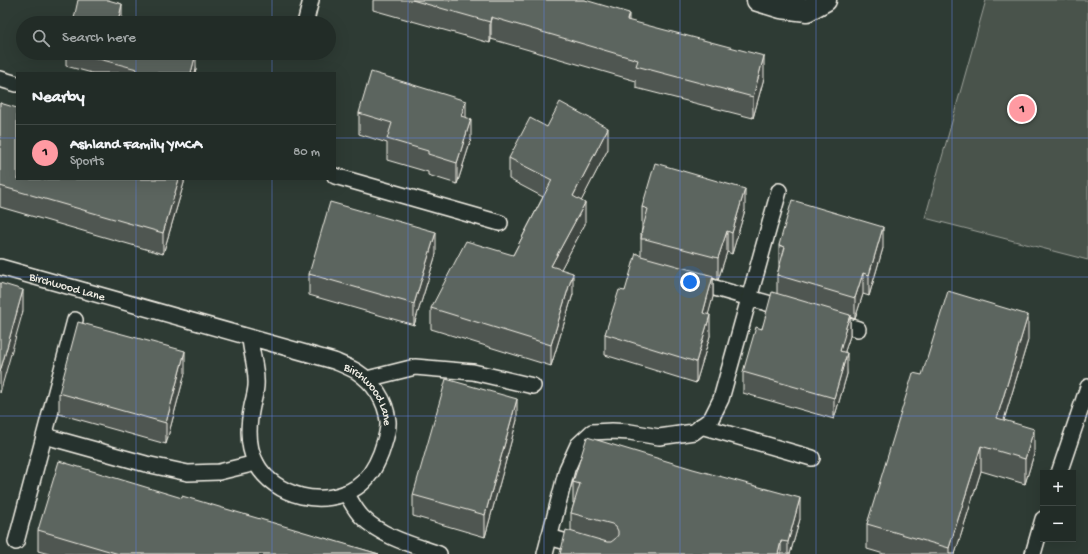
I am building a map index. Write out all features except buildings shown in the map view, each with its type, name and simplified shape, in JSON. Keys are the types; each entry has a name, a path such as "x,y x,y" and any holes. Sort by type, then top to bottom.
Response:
{"street":[{"path":"758,0 781,7 807,10 825,0"}],"lane":[{"path":"307,16 311,0"},
{"path":"0,79 16,84"},
{"path":"336,176 500,223"},
{"path":"545,554 567,470 578,445 592,432 630,432 658,437 694,432 711,419 721,400 779,191"},
{"name":"Birchwood Lane","path":"0,267 334,361 355,370 367,379 376,390 383,403 388,421 386,438 377,463 369,476 358,487 346,493 329,498 302,496 290,493 276,486 256,463 251,450 249,437 252,407 256,394 256,380 250,338"},
{"path":"681,279 800,312"},
{"path":"814,317 858,329"},
{"path":"16,542 75,320"},
{"path":"367,379 415,367 473,372 533,386"},
{"path":"1060,470 1088,387"},
{"path":"701,426 812,458"},
{"path":"45,436 146,464 188,473 219,472 256,463"},
{"path":"346,493 361,516 380,531 411,545 440,554"},
{"path":"1033,554 1040,530"},
{"path":"549,537 609,554"}],"shaded area":[{"path":"986,0 1088,0 1088,260 925,218"}],"place":[{"name":"Ashland Family YMCA","path":"1022,109"}]}
